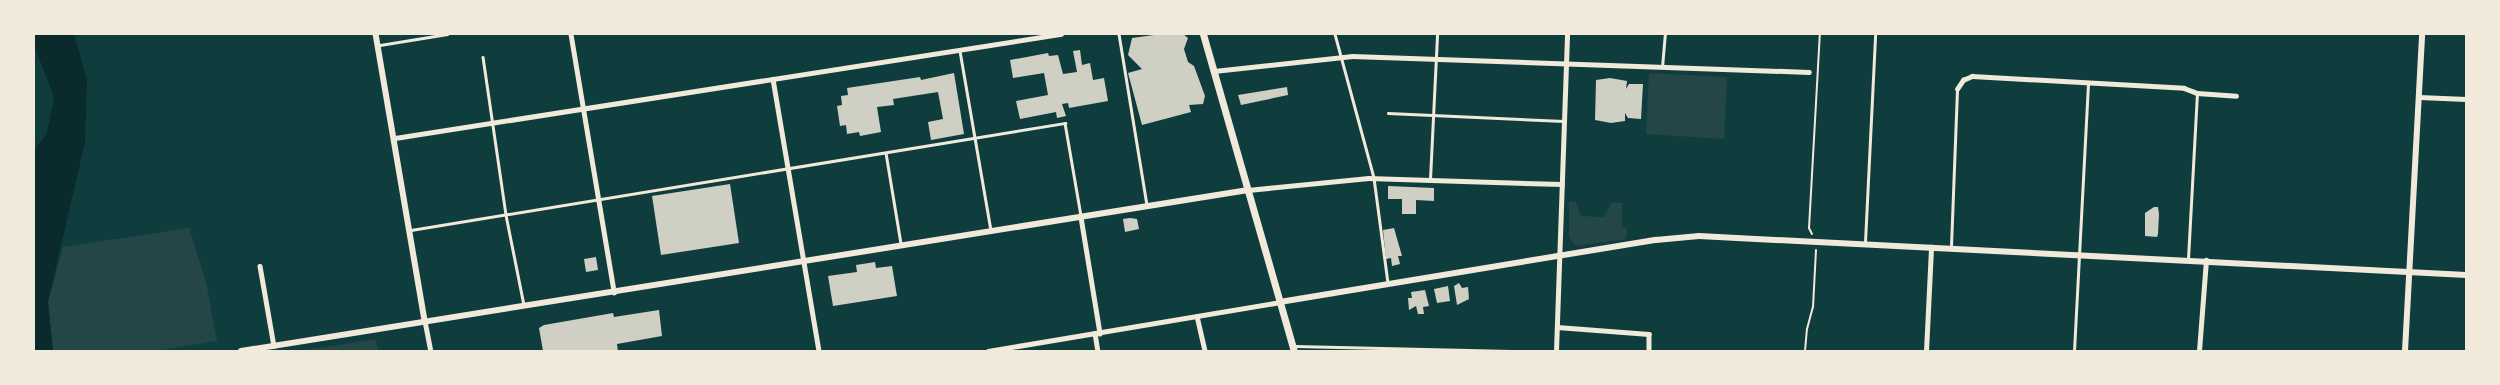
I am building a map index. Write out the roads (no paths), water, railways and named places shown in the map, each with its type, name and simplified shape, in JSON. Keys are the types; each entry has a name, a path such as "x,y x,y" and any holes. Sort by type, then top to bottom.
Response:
{"main road":[{"path":"1203,34 1293,349"},
{"path":"241,351 1248,190"}],"street":[{"path":"376,34 431,351"},
{"path":"571,34 614,292"},
{"path":"395,138 1061,34"},
{"path":"1556,351 1567,34"},
{"path":"2406,351 2408,272 2422,34"},
{"path":"1214,71 1339,56 1809,72"},
{"path":"1957,90 1963,80 1972,76 2184,88 2197,93 2236,96"},
{"path":"773,79 819,351"},
{"path":"2418,97 2466,99"},
{"path":"1248,190 1374,178 1562,184"},
{"path":"1081,217 1098,333 1098,351"},
{"path":"988,351 1687,236 1951,246 2466,275"},
{"path":"1926,351 1931,245"},
{"path":"2199,351 2206,260"},
{"path":"260,266 274,346"},
{"path":"1197,316 1205,351"},
{"path":"1557,328 1649,334 1649,351"}],"lane":[{"path":"378,45 447,34"},
{"path":"1118,34 1147,207"},
{"path":"1335,34 1339,56 1374,178 1388,284"},
{"path":"1430,180 1437,34"},
{"path":"1662,67 1665,34"},
{"path":"1865,242 1875,34"},
{"path":"959,50 992,232"},
{"path":"483,57 506,215 524,306"},
{"path":"2074,351 2088,83"},
{"path":"1951,246 1957,90"},
{"path":"2188,259 2197,93"},
{"path":"1388,113 1564,120"},
{"path":"409,230 788,170 1065,123 1081,217"},
{"path":"886,153 902,246"},
{"path":"1293,349 1511,351"}]}
